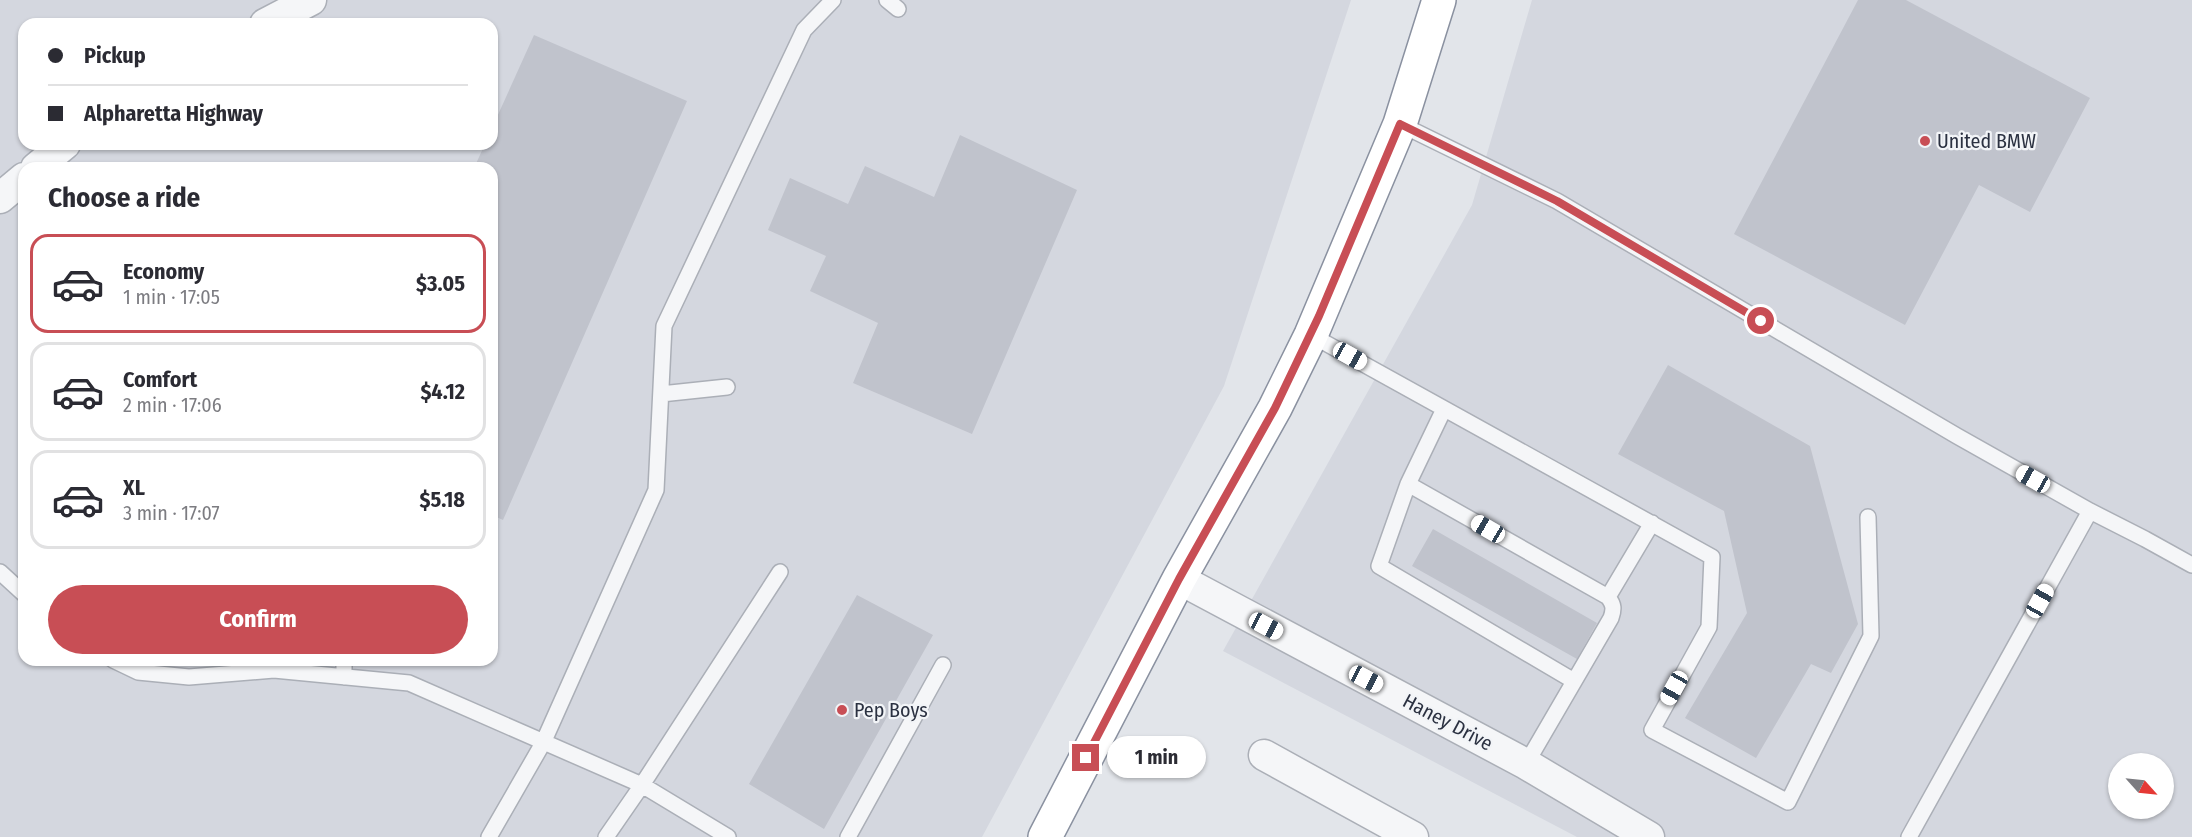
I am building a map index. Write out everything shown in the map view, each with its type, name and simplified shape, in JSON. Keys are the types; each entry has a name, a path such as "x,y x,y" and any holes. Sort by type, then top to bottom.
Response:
{"highway":[{"path":"1045,837 1179,579 1275,408 1311,334 1400,124 1438,0"}],"street":[{"path":"276,18 311,0"},
{"path":"43,162 58,150"},
{"path":"0,198 18,183"},
{"name":"Haney Drive","path":"1179,579 1526,764 1649,837"},
{"path":"1264,755 1413,837"}],"lane":[{"path":"489,837 543,743 656,489 664,326 804,30 833,0"},
{"path":"1400,124 1557,201 1957,436 2090,512 2192,565"},
{"path":"1311,334 1712,557 1709,627 1652,730 1788,802 1871,636 1868,517"},
{"path":"661,394 727,387"},
{"path":"1444,408 1408,484 1379,566 1574,681"},
{"path":"1408,484 1608,597 1614,610 1526,764"},
{"path":"1909,837 2090,512"},
{"path":"1608,597 1652,523"},
{"path":"0,572 18,588"},
{"path":"606,837 642,786 780,572"},
{"path":"848,837 943,665"},
{"path":"126,666 138,672 189,677 274,670 409,683 642,786 728,837"},
{"path":"344,666 344,677"}],"shaded area":[{"path":"0,0 1351,0 1224,386 982,837 0,837"},
{"path":"1532,0 2192,0 2192,837 1577,837 1223,651 1472,205"}],"building":[{"name":"United BMW","path":"1858,0 1906,0 2090,98 2030,212 1979,185 1905,325 1734,234"},
{"path":"534,35 687,101 503,520 498,518 498,162 477,162 482,150 498,150 498,115"},
{"path":"960,135 1077,190 972,434 853,383 878,323 810,291 826,256 768,230 790,178 848,204 865,166 934,197"},
{"path":"1668,365 1810,446 1858,624 1831,673 1811,664 1756,758 1685,718 1747,613 1724,511 1618,454"},
{"path":"1433,529 1597,623 1577,659 1412,566"},
{"name":"Pep Boys","path":"857,595 933,635 824,829 749,784"}],"place":[{"name":"United BMW","path":"1925,141"},
{"name":"Pep Boys","path":"842,710"}],"route":[{"path":"1086,758 1179,579 1275,408 1351,244 1400,124 1557,201 1761,321"}]}
